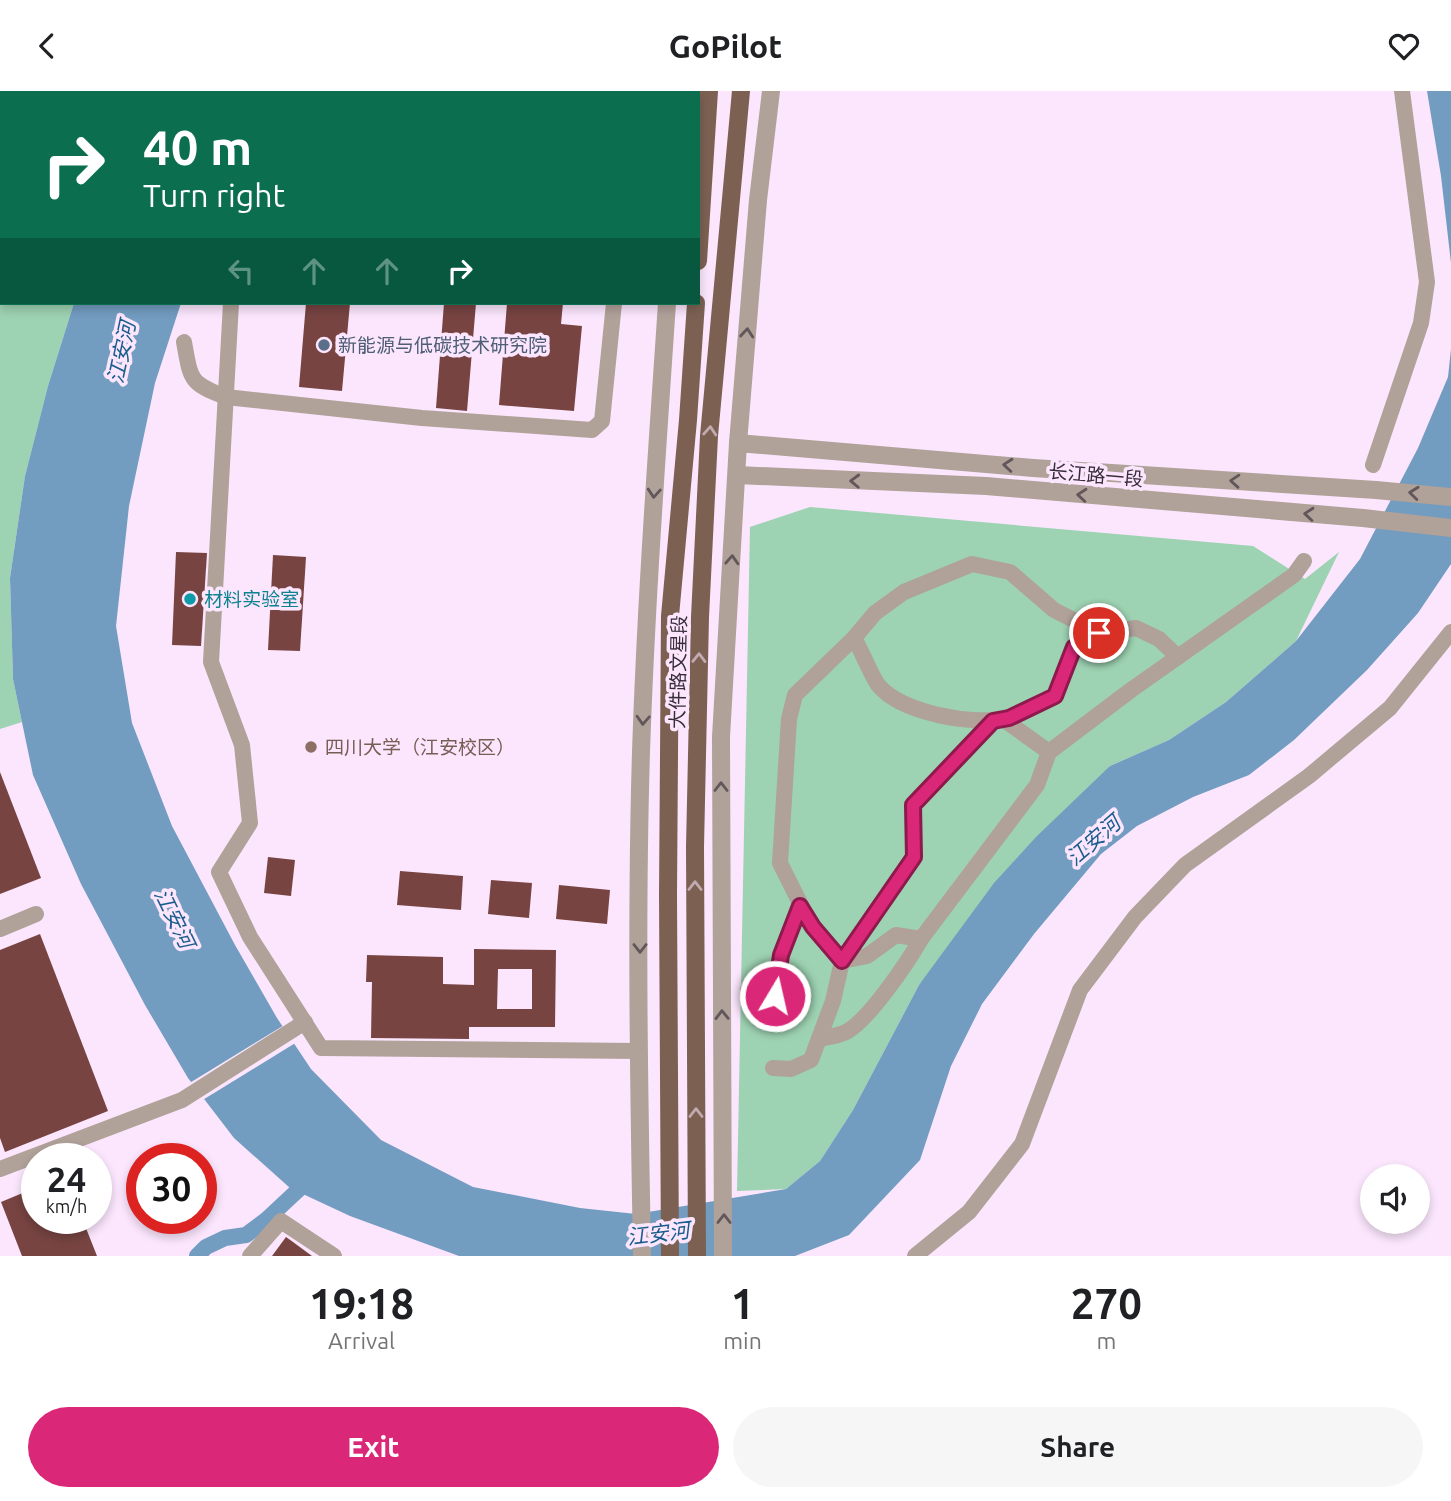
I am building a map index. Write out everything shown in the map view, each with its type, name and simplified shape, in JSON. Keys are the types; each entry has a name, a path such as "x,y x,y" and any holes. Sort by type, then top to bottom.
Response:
{"main road":[{"path":"700,230 709,91"},
{"name":"大件路文星段","path":"697,1256 695,847 700,617 709,436 741,91"},
{"name":"大件路文星段","path":"670,1256 670,616 696,305"}],"street":[{"path":"723,1256 721,737 738,443 758,199 771,91"},
{"path":"1373,465 1421,323 1427,282 1402,91"},
{"path":"231,305 211,662 242,745 250,823 219,871 250,937 321,1048 639,1051"},
{"path":"184,342 191,375 200,387 226,397 422,418 592,430 603,421 614,305"},
{"path":"642,1256 639,1051 641,753 667,305"},
{"name":"长江路一段","path":"738,443 1033,468 1451,497"},
{"name":"长江路一段","path":"737,475 986,486 1451,528"},
{"path":"819,1038 846,1032 865,1015 903,969 921,939 1037,785 1049,753 1294,575 1304,561"},
{"path":"842,961 813,927 780,863 789,719 795,695 854,638 875,613 904,592 972,564 1010,572 1054,610 1099,633"},
{"path":"773,1068 791,1069 811,1060 832,1001 842,961 914,857 913,805 998,720 1055,696 1074,647 1099,633 1136,628 1159,639 1178,657"},
{"path":"915,1256 970,1212 1022,1144 1080,990 1135,917 1185,865 1309,776 1390,708 1451,632"},
{"path":"854,638 878,686 905,705 937,715 998,720 1049,753"},
{"path":"748,990 763,996 775,996 781,955 800,906"},
{"path":"0,929 36,914"},
{"path":"842,961 867,955 896,936 921,939"},
{"path":"0,1169 182,1100 305,1022"},
{"path":"250,1256 281,1221 334,1256"}],"green space":[{"path":"0,305 73,305 48,386 25,476 10,578 13,679 22,722 0,729"},
{"path":"810,507 1253,546 1305,579 1339,552 1296,641 1226,702 1169,740 1110,766 919,985 853,1110 820,1161 786,1189 737,1191 750,527"}],"water":[{"path":"1427,91 1451,91 1451,263 1441,176"},
{"name":"江安河","path":"73,305 180,305 155,383 129,506 116,626 132,723 172,826 277,1018 311,1069 381,1140 473,1187 580,1208 636,1214 786,1189 820,1161 853,1110 919,985 994,883 1036,837 1110,766 1169,740 1226,702 1296,641 1360,559 1418,448 1448,377 1451,349 1451,564 1418,613 1367,670 1294,740 1249,775 1193,797 1137,826 1101,854 1034,934 982,1004 951,1066 920,1160 849,1235 795,1256 459,1256 350,1216 290,1188 234,1138 188,1078 145,1005 81,884 33,775 13,679 10,578 25,476 48,386"}],"pier":[{"path":"286,1024 297,1042 201,1101 188,1084"}],"building":[{"name":"新能源与低碳技术研究院","path":"306,305 350,305 342,391 299,387"},
{"path":"444,305 476,305 467,411 436,408"},
{"path":"507,305 563,305 561,324 582,326 574,411 499,405"},
{"name":"材料实验室","path":"176,552 207,553 201,646 172,645"},
{"path":"273,555 306,557 300,651 268,650"},
{"path":"0,772 41,878 0,894"},
{"path":"268,857 295,860 291,896 264,893"},
{"path":"400,871 463,876 461,910 397,905"},
{"path":"491,880 532,883 529,918 488,914"},
{"path":"559,885 610,890 607,924 556,919"},
{"path":"40,934 108,1111 28,1143 21,1143 21,1146 5,1152 0,1138 0,950"},
{"path":"474,949 556,950 555,1027 469,1027 469,1039 371,1038 372,982 366,982 367,955 443,957 443,984 474,985","holes":["498,969 532,969 532,1009 497,1009"]},
{"path":"21,1194 21,1234 88,1234 97,1256 22,1256 1,1202"},
{"path":"286,1237 293,1242 312,1256 272,1256"}],"waterway":[{"path":"197,1256 206,1247 225,1238 246,1235 312,1177"}],"place":[{"name":"新能源与低碳技术研究院","path":"324,345"},
{"name":"材料实验室","path":"190,599"},
{"name":"四川大学（江安校区）","path":"311,747"}],"route":[{"path":"775,996 781,955 800,906 813,927 842,961 914,857 913,805 993,721 1009,718 1055,696 1074,647 1099,633"}]}
